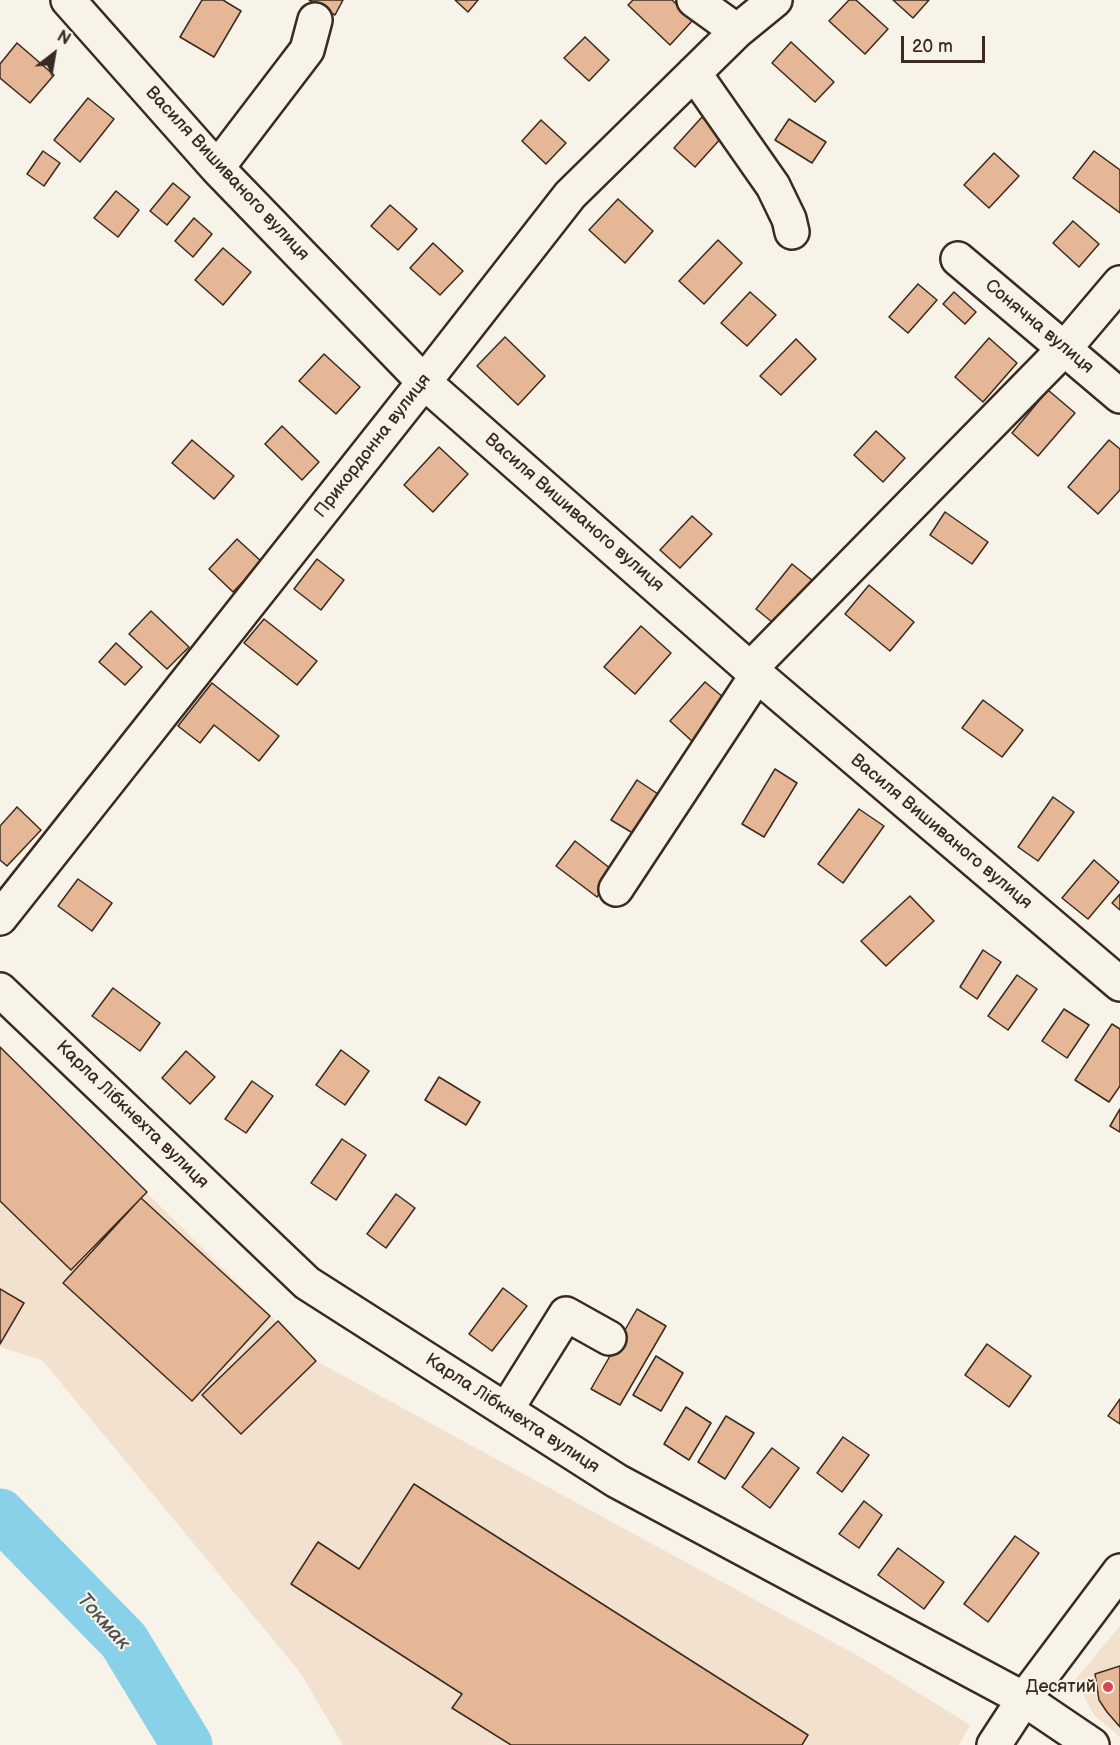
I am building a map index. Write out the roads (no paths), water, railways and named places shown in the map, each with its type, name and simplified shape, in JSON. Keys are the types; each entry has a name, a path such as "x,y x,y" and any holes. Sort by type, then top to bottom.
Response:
{"street":[{"name":"Василя Вишиваного вулиця","path":"68,0 218,168 424,382 753,672 1120,984"},
{"path":"694,0 737,31"},
{"name":"Прикордонна вулиця","path":"0,918 570,195 737,31 775,0"},
{"path":"218,168 307,50 315,20"},
{"path":"694,73 773,186 789,219 792,232"},
{"name":"Сонячна вулиця","path":"958,259 1120,396"},
{"path":"616,889 753,672 1064,349 1120,284"},
{"name":"Карла Лібкнехта вулиця","path":"0,990 307,1283 617,1480 1024,1699 1092,1745"},
{"path":"506,1410 566,1314 609,1338"},
{"path":"994,1745 1024,1699 1120,1571"}],"waterway":[{"name":"Токмак","path":"0,1514 124,1641 187,1745"}],"place":[{"name":"Десятий","path":"1108,1687"}]}
